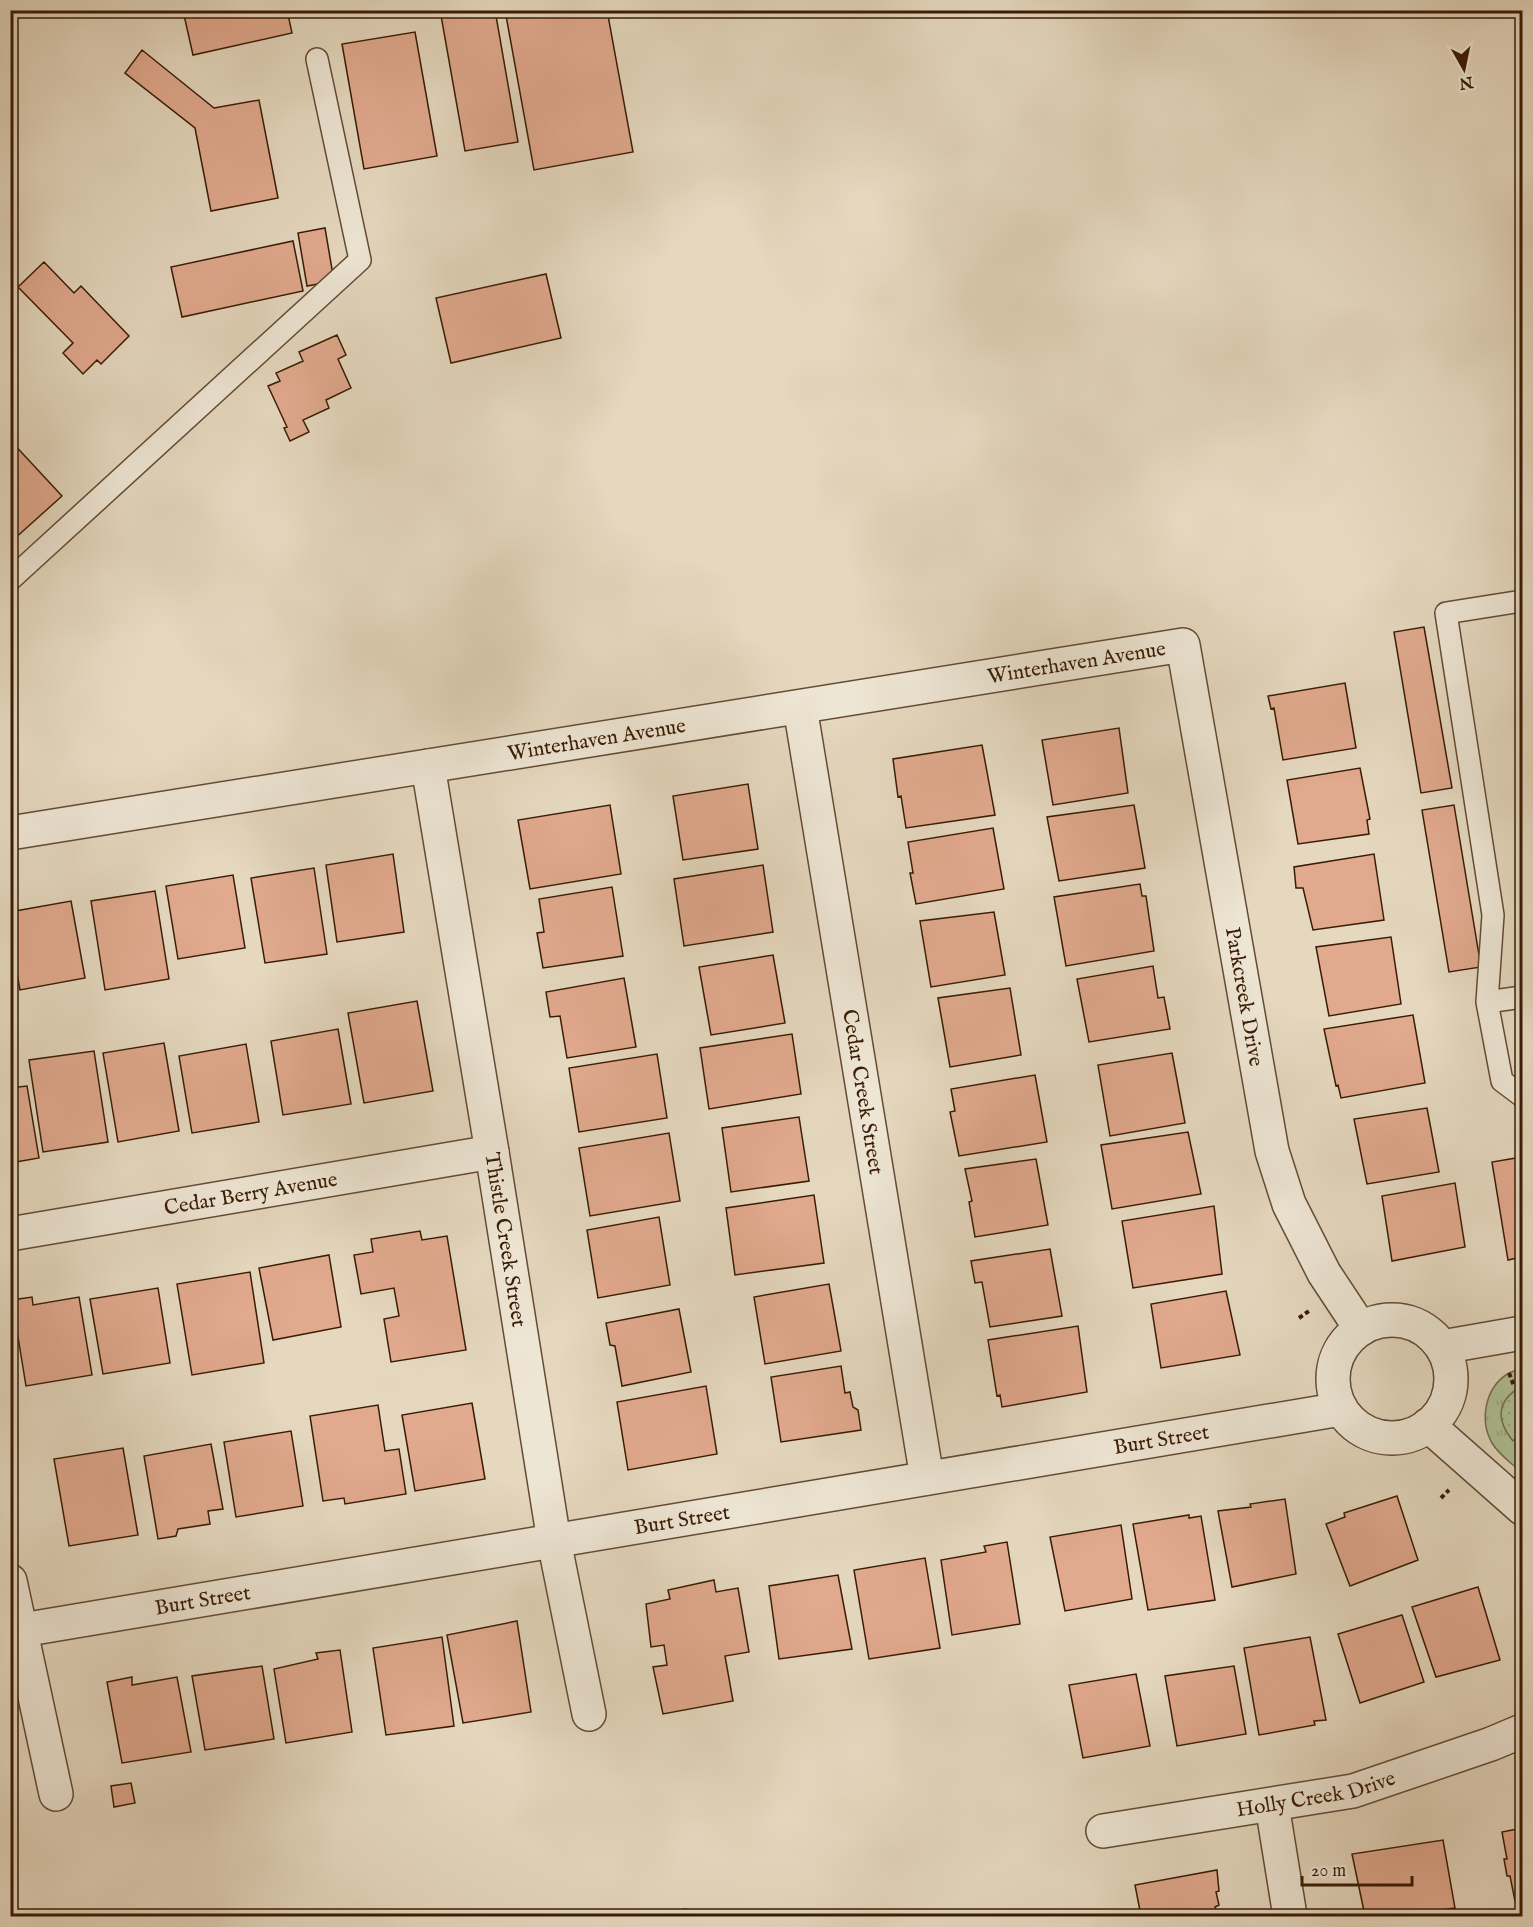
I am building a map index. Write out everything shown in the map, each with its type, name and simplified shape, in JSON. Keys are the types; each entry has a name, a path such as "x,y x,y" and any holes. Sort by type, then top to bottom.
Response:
{"street":[{"name":"Winterhaven Avenue","path":"10,833 1183,645"},
{"name":"Parkcreek Drive","path":"1183,645 1272,1151 1289,1204 1324,1273 1361,1329"},
{"name":"Cedar Creek Street","path":"800,706 927,1478"},
{"name":"Thistle Creek Street","path":"428,766 554,1541 589,1714"},
{"name":"Cedar Berry Avenue","path":"10,1234 492,1152"},
{"path":"1387,1320 1406,1322 1429,1333 1442,1347 1449,1361 1451,1385 1441,1412 1428,1425 1401,1437 1382,1436 1362,1430 1341,1409 1333,1380 1334,1368 1346,1342 1361,1329 1387,1320"},
{"path":"1442,1347 1522,1333"},
{"name":"Burt Street","path":"22,1630 1341,1409"},
{"path":"1428,1425 1522,1508"},
{"path":"10,1581 56,1794"},
{"name":"Holly Creek Drive","path":"1103,1832 1353,1791 1491,1744 1522,1731"},
{"path":"1272,1805 1290,1917"}],"lane":[{"path":"10,580 360,260 317,59"},
{"path":"1522,601 1446,613 1492,915 1487,1002 1502,1081 1522,1096"},
{"path":"1487,1002 1522,997"}],"path":[{"path":"1299,1318 1309,1310"},
{"path":"1509,1373 1514,1386"},
{"path":"1441,1498 1450,1488"}],"green space":[{"path":"1522,1369 1522,1473 1492,1443 1485,1414 1494,1387 1509,1373"},
{"path":"1522,1386 1522,1435 1520,1434 1513,1441 1503,1425 1501,1410 1508,1397"}],"building":[{"path":"204,10 287,10 292,33 193,55 184,15"},
{"path":"440,10 495,10 518,142 465,151"},
{"path":"505,10 607,10 633,152 534,170"},
{"path":"415,32 437,156 364,169 342,44"},
{"path":"142,50 214,108 259,100 278,198 211,211 195,128 125,73"},
{"path":"10,227 18,240 10,244"},
{"path":"325,228 334,281 307,286 298,233"},
{"path":"293,241 303,291 182,317 171,267"},
{"path":"44,262 74,293 81,286 129,336 101,364 97,360 83,374 63,353 73,343 18,287"},
{"path":"546,274 561,338 451,363 436,298"},
{"path":"337,335 346,355 338,359 351,388 326,400 329,408 303,420 309,432 290,441 284,428 287,427 268,386 280,381 276,373 303,361 299,352"},
{"path":"10,440 62,496 13,540 10,537"},
{"path":"1424,627 1452,788 1421,793 1394,632"},
{"path":"1345,683 1356,748 1283,760 1274,708 1271,709 1268,696"},
{"path":"1119,728 1128,793 1053,805 1042,740"},
{"path":"982,745 995,815 906,828 901,796 898,797 893,759"},
{"path":"1360,768 1370,819 1367,820 1369,834 1298,844 1287,780"},
{"path":"748,784 758,849 683,860 673,796"},
{"path":"610,805 621,874 530,889 518,820"},
{"path":"1134,805 1145,868 1059,881 1047,817"},
{"path":"1454,805 1481,967 1449,972 1422,810"},
{"path":"993,828 1004,889 916,904 910,873 913,873 908,842"},
{"path":"393,854 404,932 337,942 326,865"},
{"path":"1374,854 1384,920 1313,930 1303,888 1296,888 1294,867"},
{"path":"763,865 773,932 684,946 674,879"},
{"path":"314,868 327,954 265,963 251,878"},
{"path":"233,875 245,948 178,959 166,886"},
{"path":"1140,884 1142,896 1146,896 1154,951 1066,966 1054,897"},
{"path":"612,887 623,956 543,968 537,933 544,932 539,899"},
{"path":"155,891 169,979 105,990 91,901"},
{"path":"71,901 85,978 20,990 10,936 10,912"},
{"path":"994,912 1005,975 931,987 920,921"},
{"path":"1391,937 1401,1004 1329,1016 1316,947"},
{"path":"773,955 785,1023 711,1035 699,967"},
{"path":"1153,966 1158,998 1164,997 1170,1029 1089,1042 1077,979"},
{"path":"624,978 636,1047 567,1058 560,1016 550,1017 546,992"},
{"path":"1010,988 1021,1055 950,1067 938,998"},
{"path":"417,1001 433,1091 364,1103 348,1013"},
{"path":"1413,1015 1425,1083 1341,1098 1338,1085 1336,1086 1324,1029"},
{"path":"338,1029 351,1104 283,1115 271,1041"},
{"path":"792,1034 801,1094 709,1109 700,1048"},
{"path":"164,1043 179,1131 118,1142 103,1053"},
{"path":"246,1044 259,1122 192,1133 179,1056"},
{"path":"94,1051 108,1142 43,1152 29,1060"},
{"path":"1172,1053 1185,1123 1110,1136 1098,1065"},
{"path":"657,1054 667,1118 579,1132 569,1068"},
{"path":"1035,1075 1047,1142 959,1156 950,1112 955,1111 951,1089"},
{"path":"27,1086 39,1158 10,1163 10,1088"},
{"path":"1427,1108 1439,1172 1367,1184 1354,1119"},
{"path":"799,1117 809,1181 731,1192 722,1128"},
{"path":"1188,1132 1201,1194 1112,1209 1101,1145"},
{"path":"669,1133 680,1201 590,1216 579,1148"},
{"path":"1522,1157 1522,1257 1508,1260 1492,1162"},
{"path":"1036,1159 1048,1225 975,1237 969,1202 972,1201 965,1169"},
{"path":"1455,1183 1465,1247 1392,1261 1382,1196"},
{"path":"814,1195 824,1263 735,1275 726,1208"},
{"path":"1214,1206 1222,1274 1133,1288 1122,1221"},
{"path":"659,1217 670,1285 598,1298 587,1230"},
{"path":"420,1231 422,1240 447,1236 466,1350 391,1362 384,1319 399,1316 394,1288 361,1294 354,1255 373,1252 371,1239"},
{"path":"1050,1249 1062,1316 990,1327 982,1282 975,1283 971,1261"},
{"path":"329,1255 341,1327 273,1340 259,1268"},
{"path":"250,1272 264,1363 192,1375 177,1284"},
{"path":"829,1284 841,1351 765,1364 754,1297"},
{"path":"158,1288 170,1363 103,1374 90,1299"},
{"path":"1226,1291 1240,1355 1161,1368 1151,1304"},
{"path":"32,1297 33,1305 79,1297 92,1375 26,1386 12,1300"},
{"path":"679,1309 691,1372 622,1386 615,1346 610,1345 606,1323"},
{"path":"1078,1326 1087,1392 1002,1407 1000,1395 997,1396 988,1340"},
{"path":"841,1366 845,1393 850,1392 853,1407 858,1410 861,1430 781,1442 771,1377"},
{"path":"706,1386 717,1454 628,1470 617,1402"},
{"path":"472,1403 485,1479 415,1491 402,1415"},
{"path":"378,1405 385,1451 399,1449 406,1494 345,1504 344,1498 323,1501 310,1416"},
{"path":"291,1431 303,1506 236,1517 224,1442"},
{"path":"211,1444 223,1509 208,1511 210,1524 178,1529 176,1536 158,1539 144,1456"},
{"path":"123,1448 138,1535 69,1546 54,1459"},
{"path":"1397,1496 1418,1560 1350,1586 1326,1524 1345,1517 1344,1513"},
{"path":"1285,1499 1296,1574 1232,1587 1218,1511 1251,1507 1250,1504"},
{"path":"1189,1515 1189,1518 1201,1516 1215,1600 1148,1610 1133,1524"},
{"path":"1121,1525 1132,1599 1065,1611 1050,1537"},
{"path":"1007,1542 1020,1624 952,1635 941,1560 986,1552 984,1546"},
{"path":"925,1558 940,1648 869,1659 854,1570"},
{"path":"838,1575 852,1649 779,1659 769,1586"},
{"path":"714,1580 716,1592 738,1588 749,1652 725,1656 733,1701 663,1714 653,1667 667,1665 664,1645 651,1647 646,1604 670,1599 668,1590"},
{"path":"1478,1587 1500,1660 1436,1677 1412,1607"},
{"path":"1402,1615 1424,1682 1360,1703 1338,1634"},
{"path":"517,1621 531,1712 463,1723 447,1635"},
{"path":"442,1637 454,1726 386,1735 373,1648"},
{"path":"1310,1637 1326,1720 1314,1721 1315,1725 1259,1735 1244,1648"},
{"path":"340,1650 352,1732 286,1743 274,1669 318,1659 316,1653"},
{"path":"262,1666 274,1739 205,1750 192,1676"},
{"path":"1234,1666 1246,1734 1177,1746 1165,1676"},
{"path":"1136,1674 1150,1746 1083,1758 1069,1685"},
{"path":"132,1677 132,1685 177,1677 191,1752 122,1763 107,1682"},
{"path":"131,1783 135,1803 114,1807 111,1786"},
{"path":"1522,1828 1522,1900 1515,1901 1510,1876 1507,1876 1504,1859 1507,1859 1502,1832"},
{"path":"1443,1840 1455,1908 1399,1916 1365,1916 1352,1854"},
{"path":"1217,1870 1219,1891 1216,1892 1219,1905 1215,1907 1217,1916 1141,1916 1135,1885"},
{"path":"686,1909 687,1916 638,1916"}]}
